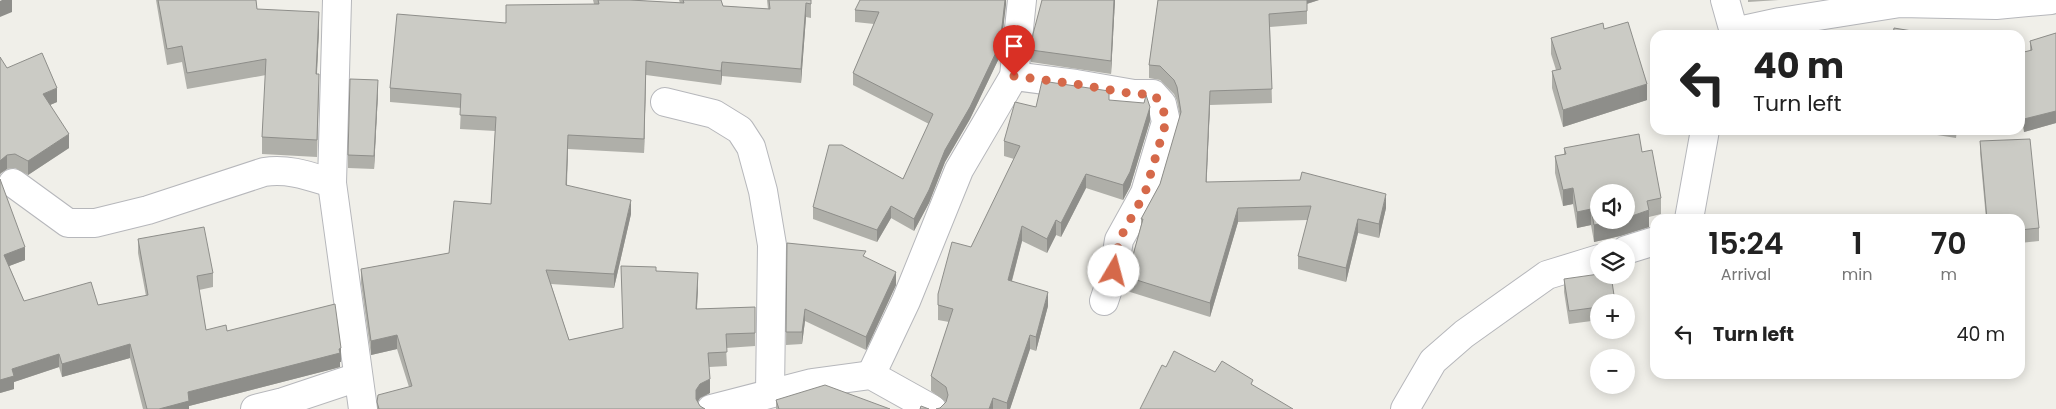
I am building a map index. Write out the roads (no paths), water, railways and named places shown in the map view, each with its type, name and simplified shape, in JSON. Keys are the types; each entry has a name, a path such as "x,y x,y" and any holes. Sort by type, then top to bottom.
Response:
{"street":[{"path":"337,0 332,183 362,409"},
{"path":"871,375 906,301 959,170 1014,76 1022,0"},
{"path":"1725,0 1733,30"},
{"path":"1747,30 1780,22 1900,3 1996,5 2051,0"},
{"path":"1014,76 1134,94 1153,94 1162,104 1166,122 1164,131 1145,193 1119,240 1114,271 1104,301"},
{"path":"665,102 714,114 740,130 751,147 763,191 772,245 770,392"},
{"path":"1690,214 1704,135"},
{"path":"13,183 68,223 95,223 148,210 264,172 279,170 295,172 332,183"},
{"path":"1635,247 1650,243"},
{"path":"1405,409 1433,361 1464,334 1547,274 1590,262"},
{"path":"711,409 770,392 812,383 871,375 932,409"},
{"path":"255,409 358,377"}]}
